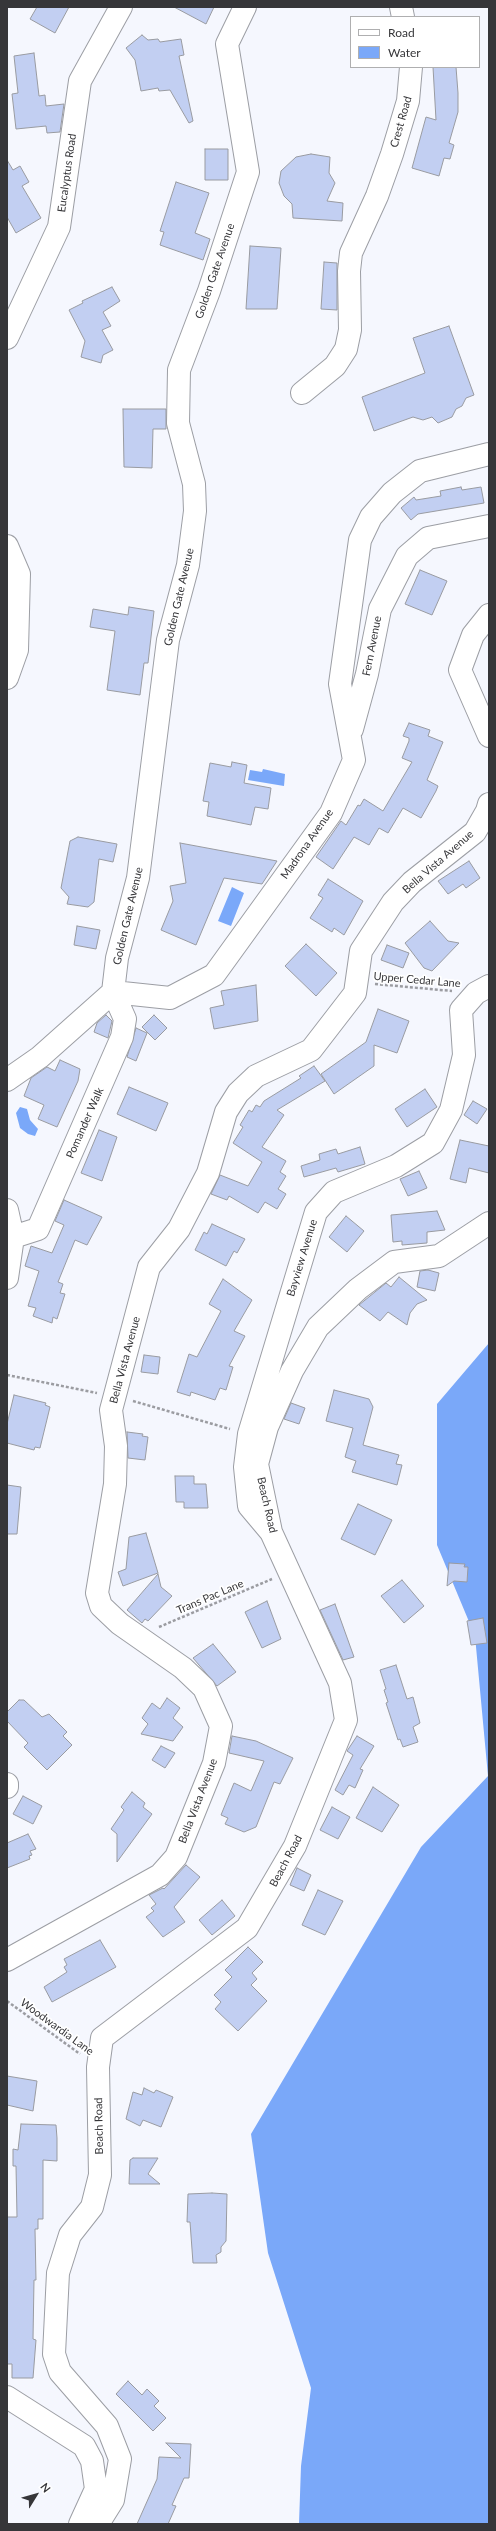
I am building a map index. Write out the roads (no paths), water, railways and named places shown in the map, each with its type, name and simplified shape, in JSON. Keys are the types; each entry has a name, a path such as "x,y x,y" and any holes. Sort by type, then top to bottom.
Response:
{"street":[{"name":"Eucalyptus Road","path":"7,338 59,227 80,80 121,7"},
{"name":"Golden Gate Avenue","path":"113,992 117,958 138,878 168,640 188,566 195,511 194,484 178,423 179,370 210,291 248,172 227,44 244,7"},
{"name":"Crest Road","path":"302,393 335,366 346,349 350,330 349,271 351,253 377,196 392,154 408,102 411,68"},
{"name":"Madrona Avenue","path":"113,992 170,998 214,975 331,813 354,760 351,734 340,684 360,540 371,517 392,493 420,471 489,454"},
{"name":"Fern Avenue","path":"351,734 367,674 380,609 407,556 428,538 489,526"},
{"path":"7,546 19,574 17,650 7,678"},
{"path":"489,615 473,635 460,670 489,736"},
{"name":"Bella Vista Avenue","path":"7,1960 160,1875 176,1857 214,1763 221,1726 204,1688 183,1668 120,1624 101,1606 96,1593 115,1484 116,1446 111,1410 149,1267 179,1229 201,1187 208,1173 226,1112 238,1093 256,1076 311,1050 355,993 361,952 393,902 412,882 475,832 489,804"},
{"name":"Bayview Avenue","path":"271,1532 249,1506 245,1467 249,1434 316,1212 334,1192 396,1166 433,1143 451,1110 464,1055 461,1010 482,990"},
{"path":"7,1080 40,1057 113,992"},
{"name":"Pomander Walk","path":"13,1237 38,1229 122,1037 125,1019 113,992"},
{"path":"7,1210 13,1237 7,1278"},
{"name":"Beach Road","path":"98,2524 113,2500 120,2459 107,2426 60,2372 54,2354 58,2273 70,2236 92,2207 100,2175 98,2067 102,2038 248,1928 295,1846 346,1720 340,1683 271,1532 258,1464 267,1427 292,1370 318,1327 358,1289 394,1262 439,1256 489,1223"},
{"path":"7,2397 84,2446 92,2461 96,2489 80,2524"}],"water":[{"path":"263,769 285,774 284,786 248,780 250,770 262,772"},
{"path":"232,887 244,893 231,926 218,921"},
{"path":"20,1107 27,1109 30,1120 38,1129 35,1136 28,1134 20,1128 16,1113"},
{"path":"489,1343 489,2524 299,2524 301,2466 311,2388 268,2253 251,2134 421,1847 488,1776 475,1636 437,1545 437,1404"}]}
